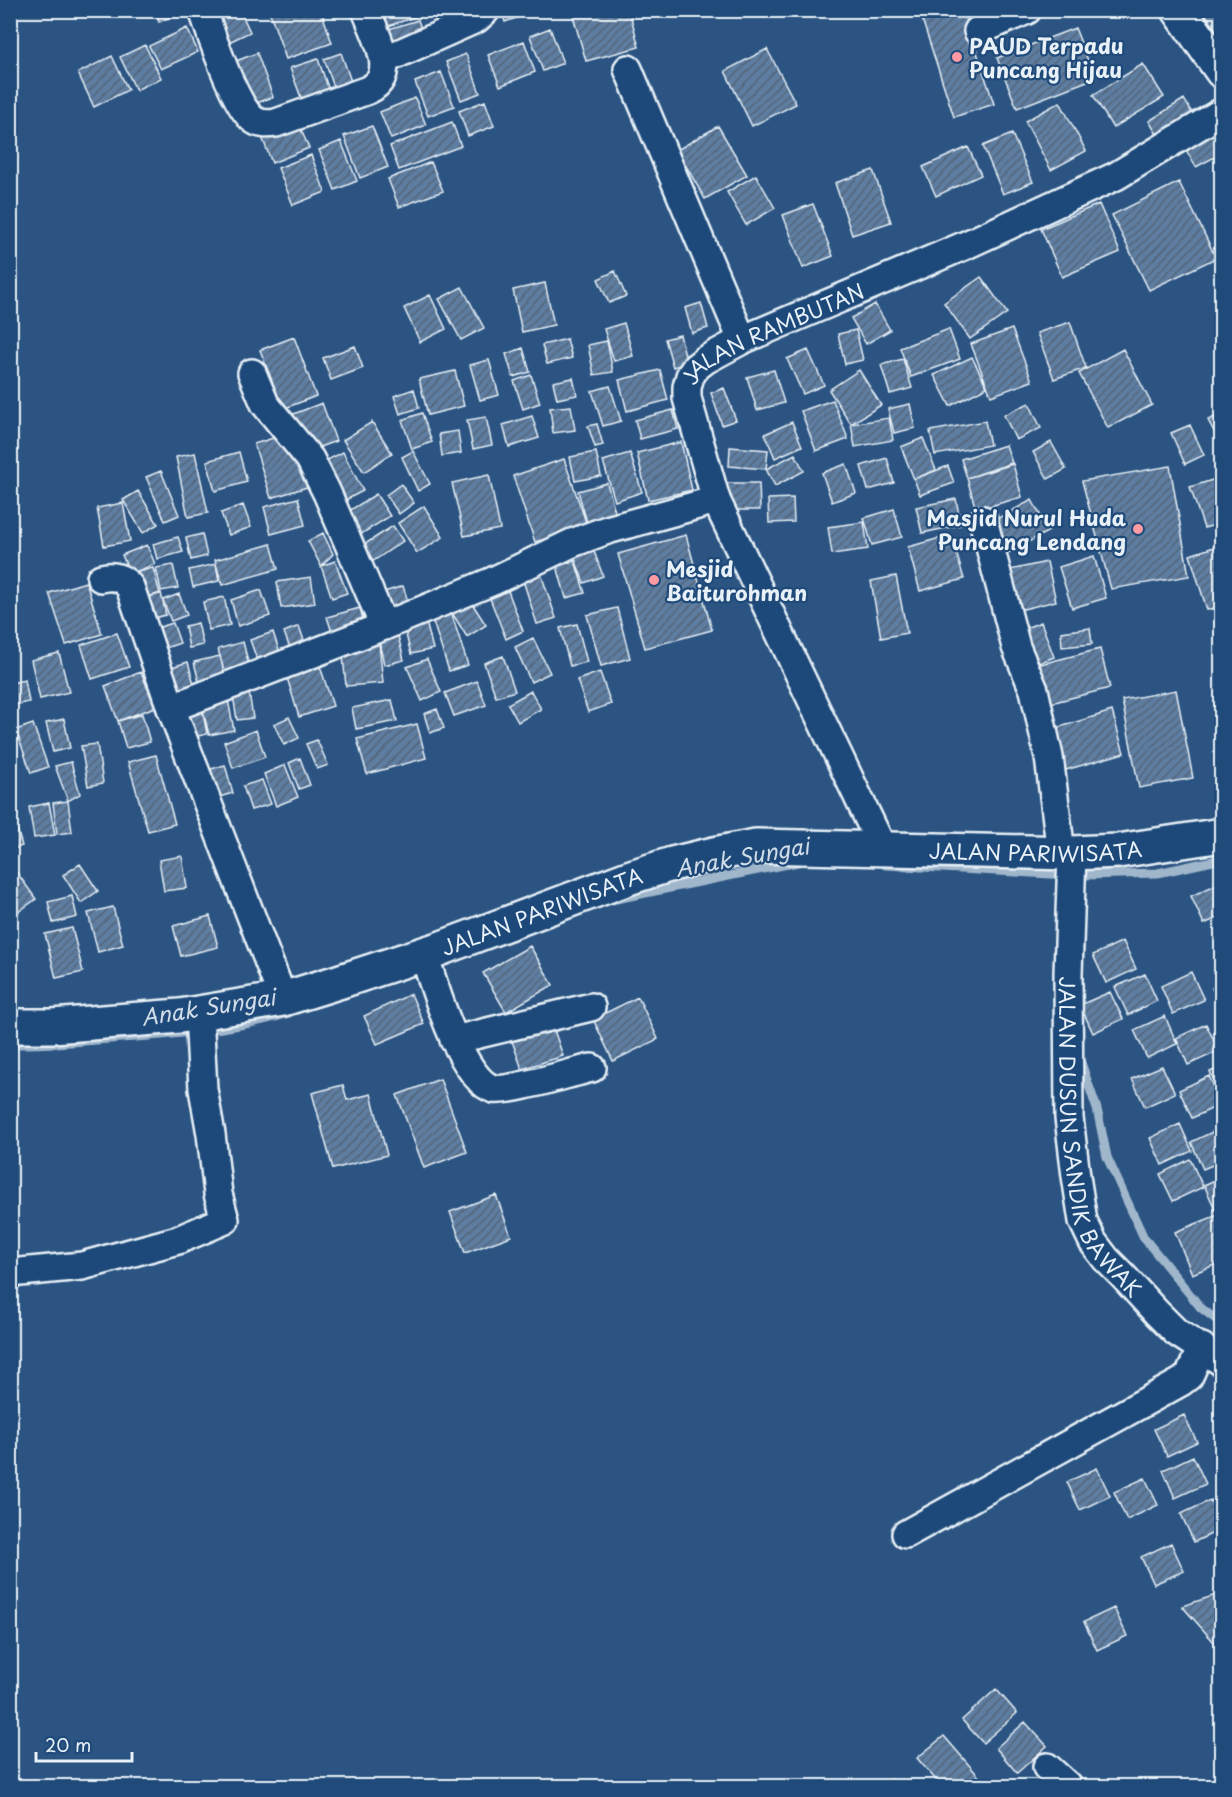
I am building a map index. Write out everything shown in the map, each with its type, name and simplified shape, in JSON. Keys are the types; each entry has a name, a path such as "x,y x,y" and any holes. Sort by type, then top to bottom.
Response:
{"street":[{"path":"203,10 216,50 244,110 258,122 267,124 276,123 372,89 381,80 385,68 384,60 366,10"},
{"path":"384,60 476,19 486,10"},
{"path":"978,31 1027,10"},
{"path":"1179,10 1221,71"},
{"path":"628,69 742,340"},
{"name":"JALAN RAMBUTAN","path":"883,849 716,500 687,398 690,376 705,360 742,340 966,245 1116,176 1221,112"},
{"path":"252,373 266,404 310,459 327,492 384,626"},
{"path":"171,708 384,626 493,581 572,543 607,530 716,500"},
{"name":"JALAN DUSUN SANDIK BAWAK","path":"983,520 1016,647 1034,690 1068,866 1069,1118 1083,1221 1093,1242 1106,1259 1156,1312 1176,1332 1211,1355"},
{"path":"101,578 117,577 126,582 129,587 171,708 283,999"},
{"name":"JALAN PARIWISATA","path":"10,1026 199,1020 283,999 424,954 672,864 756,846 883,849 1068,866 1118,851 1221,835"},
{"path":"424,954 439,1005 454,1040 476,1076 486,1086 495,1089 514,1087 592,1068"},
{"path":"454,1040 591,1007"},
{"path":"10,1274 82,1266 178,1239 225,1220 218,1194 203,1089 199,1020"},
{"path":"906,1534 1181,1382 1211,1355"},
{"path":"1047,1767 1068,1786"}],"building":[{"path":"154,10 187,10 159,22"},
{"path":"233,10 240,10 250,32 229,42 217,18"},
{"path":"269,10 321,10 332,43 286,59"},
{"path":"370,10 421,10 423,14 377,30"},
{"path":"501,10 539,10 505,22"},
{"path":"593,10 629,10 639,47 586,61 573,16"},
{"name":"PAUD Terpadu Puncang Hijau","path":"919,10 963,10 994,104 954,117"},
{"path":"1203,10 1222,10 1222,29 1217,32"},
{"path":"418,20 425,40 396,50 389,29"},
{"path":"187,28 198,52 161,69 149,46"},
{"path":"550,28 563,63 543,71 530,36"},
{"path":"1075,28 1095,78 1017,108 997,58"},
{"path":"524,41 535,72 500,86 488,55"},
{"path":"145,45 161,78 136,90 120,57"},
{"path":"767,49 796,104 752,126 725,71"},
{"path":"257,53 273,97 251,105 236,61"},
{"path":"341,53 352,84 335,90 324,59"},
{"path":"466,54 480,93 461,100 446,62"},
{"path":"112,56 128,90 94,107 78,73"},
{"path":"318,59 329,90 302,100 290,68"},
{"path":"1143,64 1164,97 1113,128 1093,95"},
{"path":"441,72 454,106 428,116 415,82"},
{"path":"415,98 426,125 391,139 380,112"},
{"path":"1184,99 1196,120 1161,141 1149,121"},
{"path":"485,101 494,126 468,136 459,111"},
{"path":"1060,102 1086,151 1051,170 1025,121"},
{"path":"452,122 461,146 399,170 390,146"},
{"path":"1222,122 1222,153 1196,167 1183,145"},
{"path":"298,123 309,148 272,163 262,137"},
{"path":"372,126 388,167 360,178 344,136"},
{"path":"718,126 747,175 705,199 677,150"},
{"path":"1012,134 1033,182 1003,194 983,146"},
{"path":"341,141 357,181 335,190 319,150"},
{"path":"968,147 981,175 936,196 923,167"},
{"path":"311,155 325,192 293,205 278,168"},
{"path":"431,162 443,191 399,207 388,179"},
{"path":"873,170 891,222 852,235 835,183"},
{"path":"756,175 775,208 746,225 727,192"},
{"path":"1179,182 1216,258 1149,290 1112,215"},
{"path":"813,204 833,256 803,268 783,215"},
{"path":"1099,204 1120,252 1062,277 1041,229"},
{"path":"615,271 626,296 609,303 598,279"},
{"path":"981,277 1007,313 970,339 944,303"},
{"path":"545,283 554,325 522,332 513,290"},
{"path":"462,287 484,328 461,340 439,299"},
{"path":"430,295 446,329 420,342 404,308"},
{"path":"701,303 708,328 692,333 685,308"},
{"path":"875,304 890,330 866,344 851,318"},
{"path":"1070,322 1086,368 1054,379 1037,333"},
{"path":"624,323 633,356 614,361 604,329"},
{"path":"949,329 960,359 911,377 900,348"},
{"path":"1012,329 1032,381 991,396 971,344"},
{"path":"856,330 863,360 845,364 838,334"},
{"path":"680,335 687,363 673,367 665,339"},
{"path":"294,337 316,396 283,409 260,350"},
{"path":"567,339 572,358 547,364 542,345"},
{"path":"607,341 613,372 594,375 588,345"},
{"path":"355,346 363,368 331,380 323,358"},
{"path":"523,348 530,372 513,377 506,354"},
{"path":"1123,349 1152,405 1108,428 1079,373"},
{"path":"808,350 824,385 803,394 787,359"},
{"path":"972,357 987,387 950,406 934,375"},
{"path":"903,359 912,388 890,394 881,365"},
{"path":"489,360 499,395 480,400 470,365"},
{"path":"660,370 668,400 627,411 619,380"},
{"path":"774,370 784,403 757,410 747,377"},
{"path":"859,370 881,405 851,424 829,390"},
{"path":"455,371 464,406 428,415 419,379"},
{"path":"531,375 540,403 523,409 514,381"},
{"path":"573,378 577,395 557,399 553,382"},
{"path":"610,386 621,421 603,426 592,391"},
{"path":"724,388 736,420 722,425 711,393"},
{"path":"414,389 419,408 400,414 394,396"},
{"path":"833,400 848,439 816,451 801,411"},
{"path":"322,403 336,441 306,452 291,415"},
{"path":"1029,403 1041,428 1016,440 1004,415"},
{"path":"910,404 915,428 894,433 888,409"},
{"path":"571,406 575,430 553,433 550,408"},
{"path":"673,410 678,429 640,439 635,420"},
{"path":"422,413 432,442 412,449 402,420"},
{"path":"1222,414 1222,443 1220,443 1208,420"},
{"path":"532,416 539,438 509,447 503,425"},
{"path":"486,417 492,445 473,449 467,420"},
{"path":"889,418 893,440 855,447 851,424"},
{"path":"985,421 990,445 935,455 930,431"},
{"path":"372,422 392,453 364,472 343,440"},
{"path":"792,422 802,446 775,458 765,434"},
{"path":"597,424 603,445 595,447 588,426"},
{"path":"1190,425 1204,455 1185,464 1171,433"},
{"path":"458,431 461,453 442,456 439,434"},
{"path":"290,433 307,487 271,498 254,444"},
{"path":"923,438 936,470 914,479 901,447"},
{"path":"681,442 692,490 648,500 637,453"},
{"path":"1051,442 1066,469 1048,479 1033,452"},
{"path":"1006,445 1012,463 967,478 961,459"},
{"path":"730,447 768,450 766,469 729,466"},
{"path":"413,451 430,484 418,491 402,457"},
{"path":"239,452 247,482 215,491 207,461"},
{"path":"343,452 363,491 336,505 316,466"},
{"path":"596,452 601,476 575,481 570,457"},
{"path":"195,453 208,513 188,517 176,457"},
{"path":"630,453 642,492 615,501 603,461"},
{"path":"795,454 804,471 775,486 766,469"},
{"path":"887,458 894,483 868,490 861,466"},
{"path":"564,459 587,525 535,542 513,476"},
{"path":"846,464 856,493 832,502 822,473"},
{"path":"1013,464 1022,497 976,510 967,478"},
{"path":"948,466 954,483 920,495 914,479"},
{"name":"Masjid Nurul Huda Puncang Lendang","path":"1170,466 1189,576 1111,589 1082,481"},
{"path":"161,471 179,515 165,521 146,477"},
{"path":"489,475 500,529 464,536 452,483"},
{"path":"1219,478 1222,485 1222,523 1204,528 1190,487"},
{"path":"607,483 617,519 588,526 578,491"},
{"path":"725,483 759,483 760,510 725,510"},
{"path":"401,484 414,503 399,514 386,495"},
{"path":"138,491 158,524 143,533 123,500"},
{"path":"376,494 390,516 355,538 341,516"},
{"path":"298,498 305,525 271,534 264,507"},
{"path":"793,498 794,522 769,523 768,499"},
{"path":"956,499 961,525 922,533 916,507"},
{"path":"1032,500 1049,531 1006,554 989,523"},
{"path":"123,503 130,541 104,546 97,508"},
{"path":"243,505 251,527 229,535 221,513"},
{"path":"424,506 443,537 417,553 398,523"},
{"path":"894,509 902,537 872,545 864,518"},
{"path":"864,522 868,549 832,554 828,527"},
{"path":"393,526 403,541 372,562 362,546"},
{"path":"323,533 333,554 321,566 308,541"},
{"path":"202,534 207,556 191,560 186,538"},
{"path":"686,535 712,630 645,648 618,554"},
{"path":"951,535 964,579 920,591 908,547"},
{"path":"178,537 183,552 157,559 153,544"},
{"path":"591,543 603,576 584,583 572,551"},
{"path":"271,544 278,569 222,585 215,560"},
{"path":"147,545 155,564 130,574 122,555"},
{"path":"1217,546 1222,560 1222,606 1207,610 1190,555"},
{"path":"1094,556 1106,598 1072,608 1059,567"},
{"path":"335,561 347,593 332,598 321,566"},
{"path":"575,561 585,593 566,598 557,566"},
{"path":"1047,562 1056,601 1011,612 1001,572"},
{"path":"216,564 219,581 193,587 189,570"},
{"path":"173,565 178,588 161,591 156,568"},
{"path":"153,568 160,594 136,600 130,574"},
{"path":"539,568 556,618 537,624 521,574"},
{"path":"896,576 907,633 881,638 871,581"},
{"path":"311,577 315,603 281,608 277,582"},
{"path":"86,582 102,634 66,645 49,593"},
{"path":"403,586 409,605 384,612 378,594"},
{"path":"507,588 523,631 506,639 489,596"},
{"path":"261,590 270,616 238,626 231,600"},
{"path":"161,593 166,615 141,621 136,600"},
{"path":"179,594 187,615 171,621 163,600"},
{"path":"224,597 230,625 209,630 203,602"},
{"path":"468,597 486,625 467,637 449,608"},
{"path":"360,608 365,626 333,635 327,617"},
{"path":"617,608 630,658 601,666 587,615"},
{"path":"451,612 468,665 449,671 432,619"},
{"path":"426,622 433,649 411,654 404,627"},
{"path":"1041,622 1054,657 1029,667 1015,632"},
{"path":"173,623 180,643 154,652 147,631"},
{"path":"198,623 203,645 189,648 185,626"},
{"path":"577,624 587,662 570,666 560,628"},
{"path":"299,626 308,652 293,657 284,632"},
{"path":"1090,628 1092,644 1062,647 1061,632"},
{"path":"273,632 282,660 260,668 250,640"},
{"path":"117,633 129,667 92,679 81,645"},
{"path":"398,636 404,660 384,665 379,640"},
{"path":"533,638 550,673 531,682 515,647"},
{"path":"243,642 249,665 224,671 218,649"},
{"path":"379,644 383,683 346,686 342,647"},
{"path":"1100,649 1110,688 1039,706 1029,667"},
{"path":"59,653 69,692 40,699 31,660"},
{"path":"220,656 226,680 200,686 194,662"},
{"path":"503,656 515,691 496,697 484,663"},
{"path":"427,659 441,692 422,701 407,667"},
{"path":"318,660 333,706 299,717 285,671"},
{"path":"188,662 194,684 168,692 162,670"},
{"path":"141,672 155,707 118,721 105,686"},
{"path":"600,672 611,704 588,712 577,680"},
{"path":"25,680 29,702 10,706 10,683"},
{"path":"477,681 486,705 454,716 445,693"},
{"path":"1176,690 1193,778 1139,788 1122,700"},
{"path":"531,691 541,709 518,722 508,704"},
{"path":"249,692 253,718 237,720 233,695"},
{"path":"228,700 234,730 209,735 202,706"},
{"path":"392,700 397,721 356,729 352,708"},
{"path":"202,708 207,734 185,739 179,713"},
{"path":"437,709 444,728 430,733 424,714"},
{"path":"1112,711 1124,753 1062,771 1050,730"},
{"path":"142,714 150,742 126,748 118,721"},
{"path":"289,717 299,738 284,745 274,724"},
{"path":"64,719 70,748 53,752 46,723"},
{"path":"33,724 48,767 31,773 16,730"},
{"path":"417,724 426,758 367,774 357,739"},
{"path":"256,730 265,757 233,768 224,742"},
{"path":"317,740 328,765 317,769 306,744"},
{"path":"97,744 103,783 88,786 81,746"},
{"path":"156,755 175,824 148,831 128,762"},
{"path":"300,758 310,785 299,789 289,763"},
{"path":"71,762 80,794 68,801 55,766"},
{"path":"225,765 233,793 209,800 201,772"},
{"path":"285,765 298,797 276,806 264,774"},
{"path":"262,780 271,804 251,810 243,786"},
{"path":"68,801 72,832 57,834 53,803"},
{"path":"49,803 55,835 34,838 29,807"},
{"path":"10,815 13,815 22,846 10,850"},
{"path":"182,856 187,888 164,891 159,860"},
{"path":"10,863 36,899 18,912 10,901"},
{"path":"80,864 98,891 81,903 63,875"},
{"path":"1222,882 1222,916 1204,924 1191,896"},
{"path":"72,896 77,917 53,923 48,902"},
{"path":"113,907 123,945 98,952 88,913"},
{"path":"210,916 218,947 181,956 173,926"},
{"path":"72,928 83,972 56,978 45,934"},
{"path":"1123,941 1136,969 1106,983 1093,955"},
{"path":"530,946 553,985 506,1012 483,973"},
{"path":"1191,972 1204,1000 1173,1014 1161,986"},
{"path":"1145,974 1157,1001 1128,1015 1115,987"},
{"path":"1222,983 1222,1009 1212,988"},
{"path":"1110,992 1123,1019 1093,1033 1080,1005"},
{"path":"411,994 424,1024 377,1044 364,1016"},
{"path":"638,997 658,1039 613,1061 593,1019"},
{"path":"1165,1016 1177,1044 1147,1058 1134,1030"},
{"path":"552,1024 563,1056 522,1069 511,1038"},
{"path":"1206,1024 1219,1051 1188,1065 1176,1038"},
{"path":"1162,1066 1175,1093 1145,1107 1132,1079"},
{"path":"1222,1067 1222,1098 1210,1072"},
{"path":"1209,1076 1222,1104 1192,1118 1179,1090"},
{"path":"440,1079 467,1152 424,1168 397,1095"},
{"path":"343,1085 347,1100 371,1094 387,1155 333,1169 312,1093"},
{"path":"1180,1124 1192,1151 1162,1165 1150,1138"},
{"path":"1221,1128 1222,1161 1203,1169 1191,1142"},
{"path":"1190,1159 1203,1187 1173,1201 1160,1174"},
{"path":"1222,1177 1222,1211 1217,1213 1204,1185"},
{"path":"496,1195 511,1236 465,1253 450,1212"},
{"path":"1218,1215 1222,1223 1222,1262 1192,1274 1175,1232"},
{"path":"1184,1415 1197,1442 1167,1456 1154,1429"},
{"path":"1193,1456 1206,1484 1175,1498 1163,1470"},
{"path":"1097,1468 1110,1496 1080,1510 1067,1482"},
{"path":"1145,1478 1158,1505 1127,1520 1114,1492"},
{"path":"1211,1500 1222,1522 1222,1529 1194,1542 1181,1514"},
{"path":"1171,1543 1184,1571 1154,1584 1141,1557"},
{"path":"1222,1593 1222,1651 1182,1606"},
{"path":"1114,1608 1127,1636 1097,1650 1084,1622"},
{"path":"996,1689 1017,1713 983,1743 962,1720"},
{"path":"1025,1722 1047,1746 1017,1773 996,1748"},
{"path":"944,1736 987,1786 941,1786 917,1758"},
{"path":"890,1779 897,1786 880,1786"}],"waterway":[{"path":"1084,875 1158,873 1222,859"},
{"name":"Anak Sungai","path":"611,900 803,861"},
{"name":"Anak Sungai","path":"885,865 1069,875"},
{"name":"Anak Sungai","path":"10,1044 185,1033 248,1024 289,1013"},
{"name":"Anak Sungai","path":"1078,1054 1097,1109 1107,1157 1144,1238 1201,1308 1222,1324"}],"place":[{"name":"PAUD Terpadu Puncang Hijau","path":"957,57"},
{"name":"Masjid Nurul Huda Puncang Lendang","path":"1138,529"},
{"name":"Mesjid Baiturohman","path":"654,580"}]}
